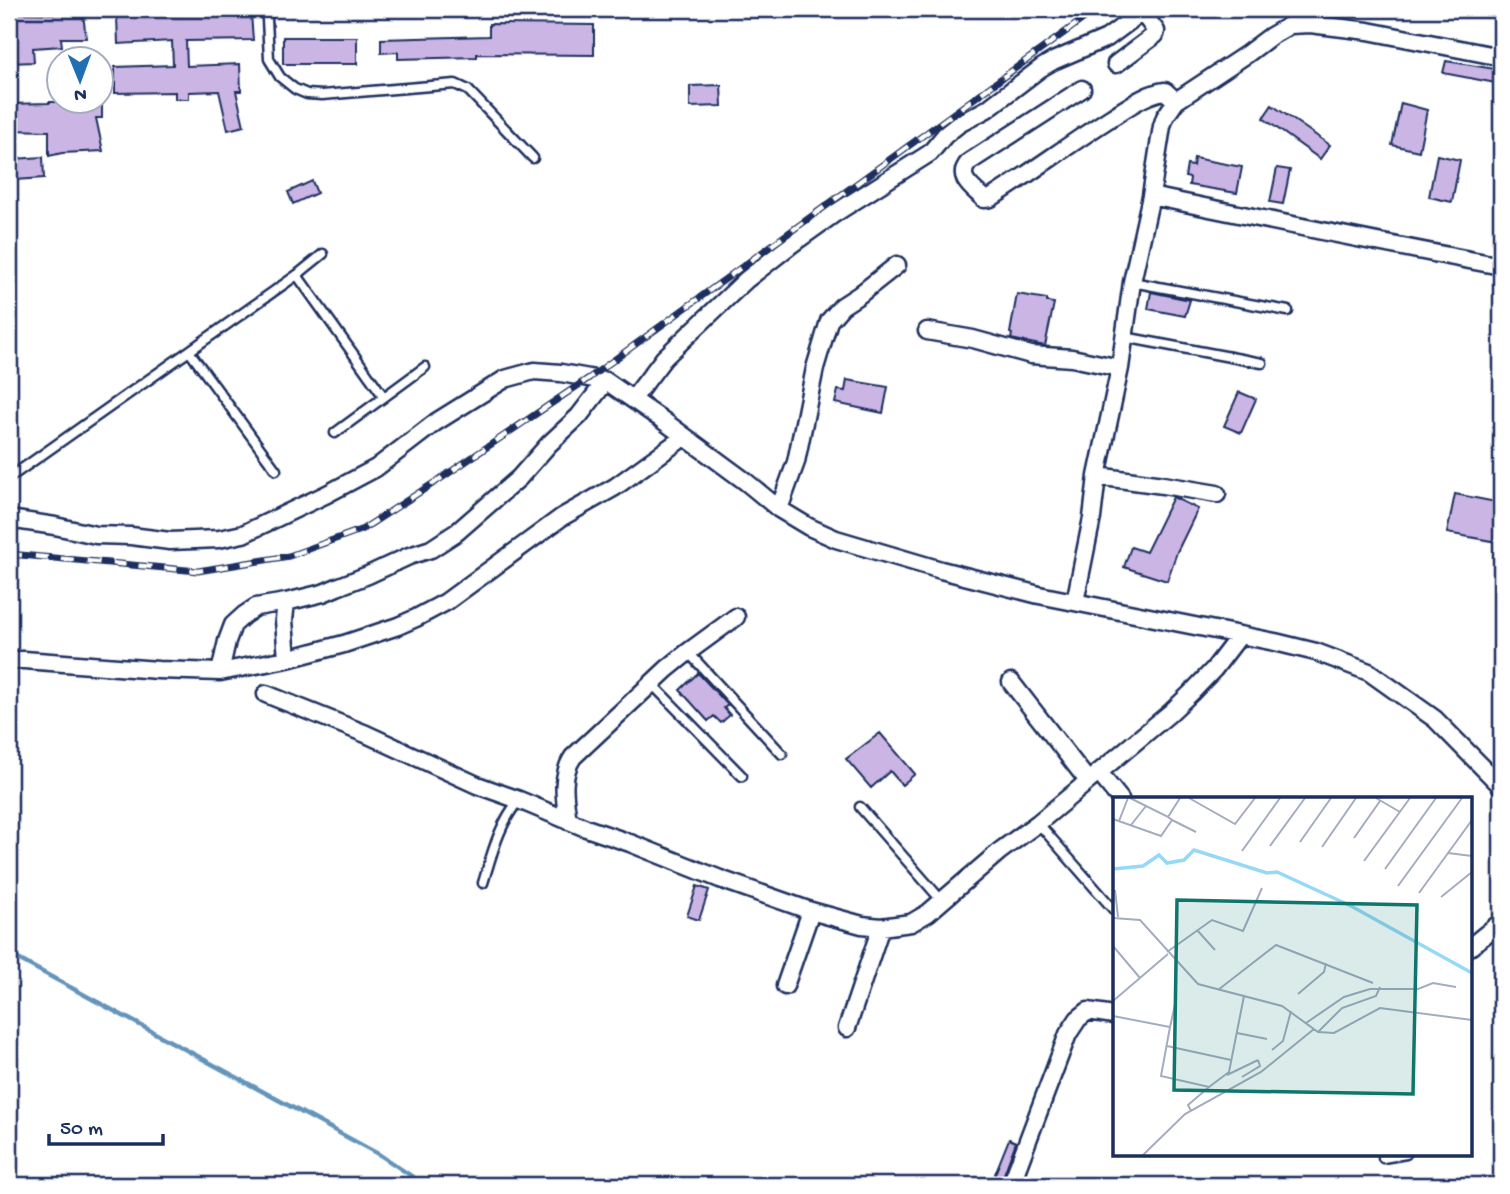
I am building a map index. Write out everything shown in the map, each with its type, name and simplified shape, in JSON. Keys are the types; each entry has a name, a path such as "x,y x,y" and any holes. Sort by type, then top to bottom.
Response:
{"street":[{"path":"633,399 664,358 746,281 792,244 930,153 945,135 959,124 987,109 1041,68 1107,38 1144,10 1156,31 1155,36 1116,64"},
{"path":"1075,601 1092,518 1097,476 1120,368 1132,282 1151,196 1162,126 1176,101 1247,54 1290,17 1310,24 1354,29 1501,57"},
{"path":"1082,89 969,162 963,168 965,179 984,199 991,198 1135,103 1160,91 1165,91 1176,101"},
{"path":"1151,196 1274,223 1317,229 1501,266"},
{"path":"779,509 796,462 815,368 829,321 842,306 897,265"},
{"path":"927,331 973,339 1031,355 1063,357 1120,368"},
{"path":"9,519 96,535 170,541 219,539 243,534 376,468 436,422 505,379 534,371 606,381 745,481 779,509 836,539 1039,595 1316,652 1369,672 1435,719 1501,786"},
{"path":"220,672 233,625 256,607 323,593 431,549 457,532 519,478 579,416 606,381"},
{"path":"9,660 220,672 287,659 398,626 438,606 467,587 562,517 615,487 684,437"},
{"path":"1097,476 1217,494"},
{"path":"286,602 284,620 287,659"},
{"path":"568,821 565,791 567,766 573,757 688,652 736,617"},
{"path":"266,694 366,734 477,785 720,879 811,911 862,925 881,927 911,923 928,913 1170,713 1191,694 1240,635"},
{"path":"1011,682 1094,777 1118,797"},
{"path":"785,986 811,911"},
{"path":"1472,945 1501,922"},
{"path":"847,1028 881,927"},
{"path":"1011,1185 1068,1034 1078,1019 1088,1011 1113,1015"}],"lane":[{"path":"264,9 269,59 280,78 295,89 307,94 322,95 455,84 468,90 533,158"},
{"path":"9,478 323,254"},
{"path":"297,275 384,397"},
{"path":"1132,282 1288,311"},
{"path":"1124,337 1262,363"},
{"path":"189,351 276,470"},
{"path":"335,433 425,367"},
{"path":"688,652 782,754"},
{"path":"652,684 743,775"},
{"path":"483,884 501,828 510,810 519,800"},
{"path":"860,807 942,901"},
{"path":"1038,822 1113,908"},
{"path":"1383,1158 1394,1156"}],"building":[{"path":"9,13 83,14 86,38 61,38 62,46 33,48 34,62 9,63"},
{"path":"251,14 253,40 186,41 187,66 240,64 241,91 236,91 244,126 228,130 219,91 189,92 189,99 175,99 175,92 116,93 116,67 173,65 172,41 118,44 117,16"},
{"path":"489,24 594,25 594,55 477,54 477,57 398,59 398,52 381,53 381,39 489,36"},
{"path":"283,37 357,37 357,64 283,64"},
{"path":"1446,61 1501,70 1501,84 1443,73"},
{"path":"721,85 722,106 690,107 690,86"},
{"path":"46,103 46,116 102,116 96,118 103,151 49,156 49,131 9,130 9,104"},
{"path":"1401,103 1427,110 1419,151 1392,145"},
{"path":"1272,105 1330,145 1320,159 1263,118"},
{"path":"1437,155 1460,160 1452,202 1429,197"},
{"path":"43,157 44,178 15,180 14,159"},
{"path":"1194,158 1242,167 1237,193 1189,185 1190,178 1185,177 1187,165 1193,166"},
{"path":"1277,168 1290,170 1283,204 1270,202"},
{"path":"312,181 317,193 293,204 288,192"},
{"path":"1151,292 1190,300 1185,316 1148,309"},
{"path":"1017,294 1047,299 1047,302 1054,303 1045,346 1011,339"},
{"path":"847,380 888,387 883,413 835,403 838,390 845,391"},
{"path":"1239,392 1256,399 1241,433 1224,426"},
{"path":"1455,494 1501,503 1497,542 1447,533"},
{"path":"1173,497 1198,509 1177,552 1167,581 1124,567 1131,547 1146,552"},
{"path":"698,673 728,705 724,708 730,715 721,723 714,716 708,721 680,690"},
{"path":"880,733 915,774 902,785 890,771 871,788 846,759"},
{"path":"697,886 709,890 699,920 687,916"},
{"path":"1009,1139 1016,1142 1001,1182 993,1179"}],"waterway":[{"path":"9,954 380,1155 429,1185"}],"railway":[{"path":"9,554 198,571 289,556 363,529 589,378 1097,9"}]}
